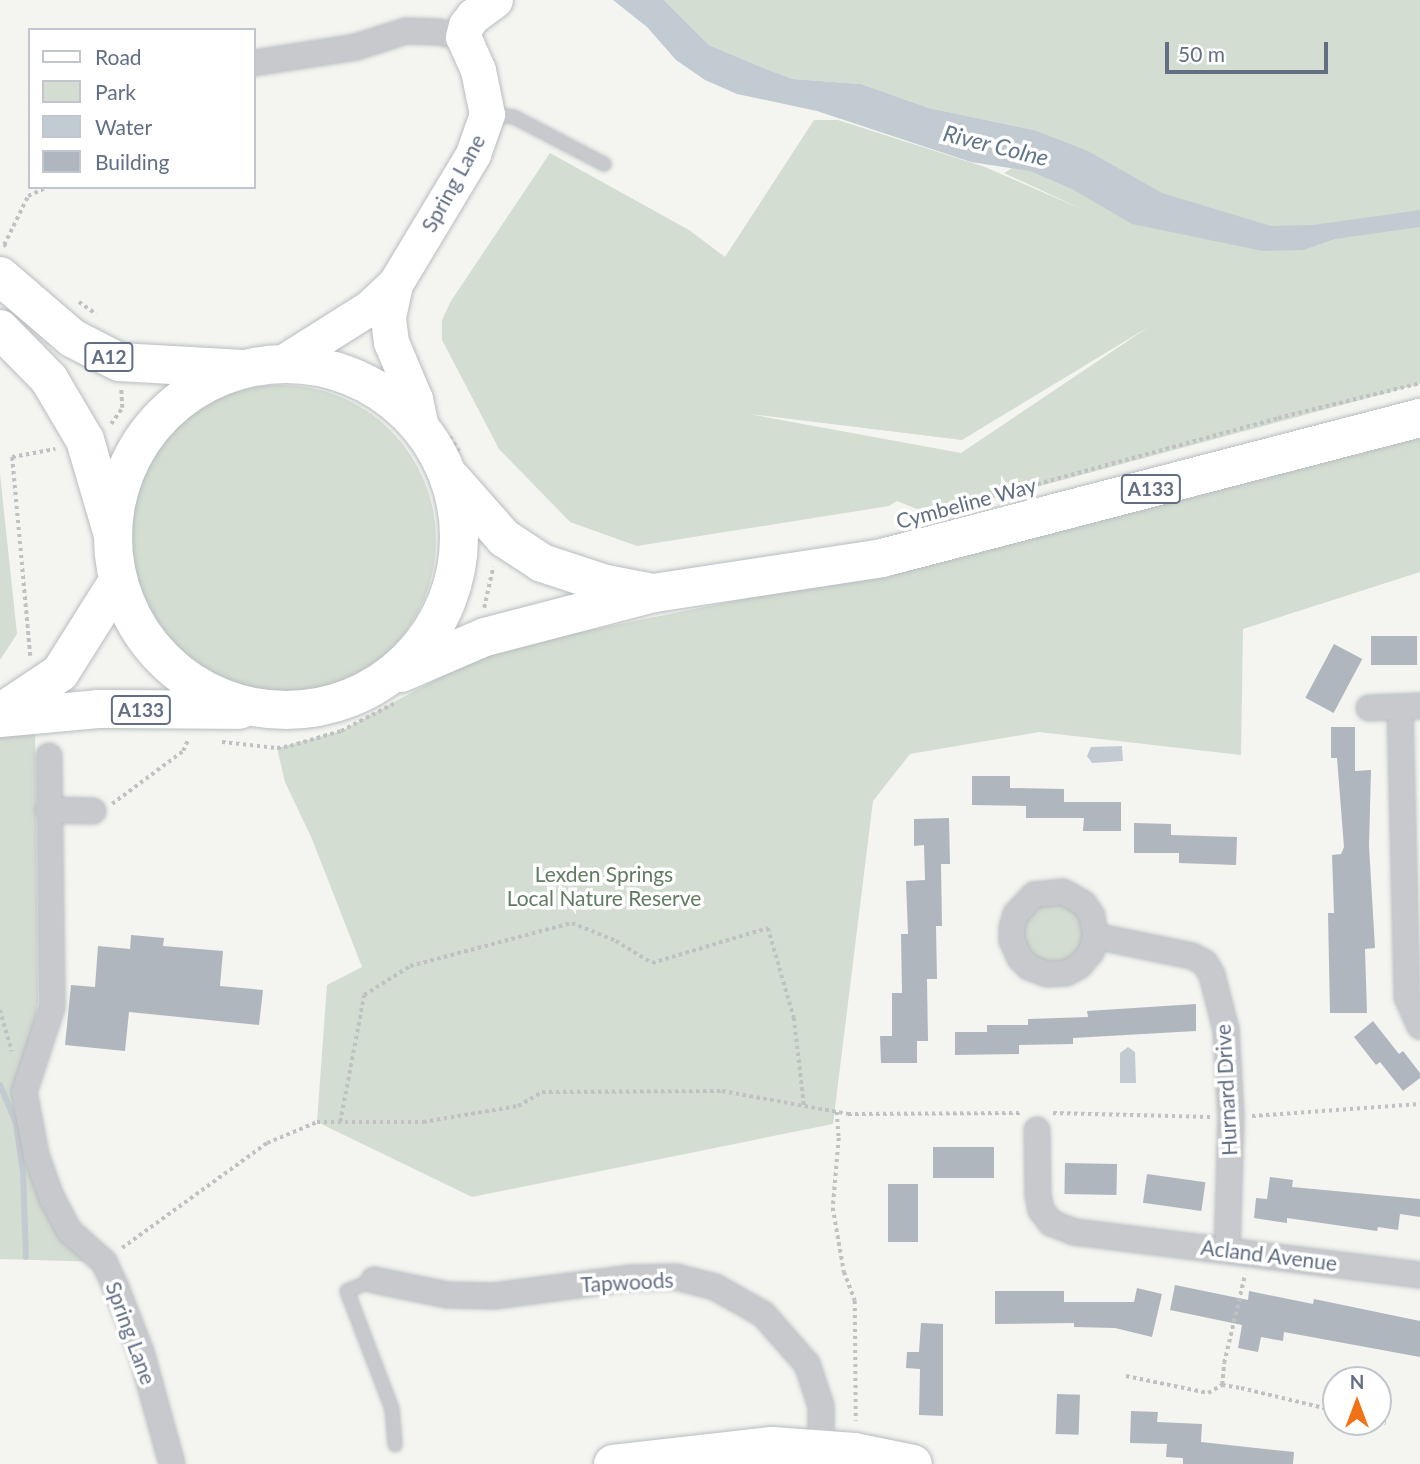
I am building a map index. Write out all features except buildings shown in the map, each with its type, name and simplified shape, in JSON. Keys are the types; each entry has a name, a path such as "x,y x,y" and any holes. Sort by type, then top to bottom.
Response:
{"main road":[{"name":"A12","path":"7,265 72,338 119,362 262,367"},
{"path":"0,329 49,379 85,439 113,535 118,581 135,622 169,664 194,684 247,706 283,710 320,707 393,690 436,625 449,598 460,545 455,465 433,429 386,395 357,379 323,368 262,367 194,390 168,410 145,437 128,466 118,496 113,535"},
{"name":"Cymbeline Way","path":"393,690 485,637 654,593 883,558 1420,418"},
{"name":"Cymbeline Way","path":"455,465 504,538 542,563 575,575 654,593"},
{"name":"A133","path":"0,716 61,673 118,581"},
{"name":"A133","path":"0,716 98,709 283,710"},
{"path":"613,1464 772,1447 821,1448 913,1464"}],"street":[{"path":"256,63 356,47 406,31 438,32 463,37 466,25 473,16 495,0"},
{"name":"Spring Lane","path":"433,429 415,399 391,342 388,318 395,284 473,154 487,114 478,70 463,37"},
{"name":"Spring Lane","path":"262,367 346,324 395,284"},
{"path":"1369,708 1410,707 1408,997 1420,1026"},
{"name":"Spring Lane","path":"49,756 52,1007 24,1092 36,1155 51,1197 69,1231 104,1262 141,1352 172,1464"},
{"path":"48,810 93,811"},
{"name":"Hurnard Drive","path":"1095,936 1165,948 1192,956 1205,963 1212,975 1226,1030 1238,1251"},
{"name":"Acland Avenue","path":"1038,1119 1038,1195 1051,1223 1075,1232 1420,1275"},
{"name":"Tapwoods","path":"374,1280 447,1295 494,1296 630,1278 676,1277 715,1287 762,1314 807,1364 821,1406 821,1448"}],"lane":[{"path":"487,114 514,117 604,163"},
{"path":"374,1280 347,1291 392,1409 395,1445"}],"path":[{"path":"7,265 4,245 29,196 43,189"},
{"path":"78,301 99,317"},
{"path":"32,651 23,602 12,457 66,447 104,434 122,408 119,362"},
{"name":"Cymbeline Way","path":"979,500 1278,418 1420,383"},
{"path":"433,429 455,465"},
{"path":"485,637 480,625 497,549 504,538"},
{"path":"215,741 277,748 290,746 341,731 393,690"},
{"path":"93,811 110,805 140,784 168,759 183,751 188,740 193,738"},
{"path":"340,1122 364,995 410,966 572,923 616,941 652,962 768,928 794,1017 804,1106"},
{"path":"104,1262 267,1143 317,1122 423,1122 518,1107 542,1092 722,1091 837,1112 1038,1119 1231,1118 1420,1104"},
{"path":"837,1112 839,1138 833,1208 844,1272 855,1301 856,1404"},
{"path":"1222,1385 1238,1251"},
{"path":"1126,1376 1208,1393 1222,1385 1322,1407"}],"green space":[{"path":"664,0 1420,0 1420,384 932,515 897,501 889,506 637,546 570,522 499,449 442,340 442,320 451,301 550,153 689,230 725,257 814,120 838,120 985,167 1086,211 1004,173 1058,141 1034,130 929,108 861,84 793,79 709,45","holes":["1150,326 961,453 749,414 962,440"]},
{"path":"281,385 311,388 340,397 367,411 391,430 410,454 424,481 433,510 436,540 433,570 424,599 410,626 391,650 367,669 340,683 311,692 281,695 251,692 222,683 195,669 171,650 152,626 138,599 129,570 126,540 129,510 138,481 152,454 171,430 195,411 222,397 251,388"},
{"name":"Lexden Springs Local Nature Reserve","path":"1420,438 1420,572 1243,629 1241,755 1039,732 910,754 873,801 833,1124 472,1197 317,1122 327,985 362,967 312,839 285,782 277,748 341,731 490,650 874,573"},
{"path":"0,474 17,634 0,660"},
{"path":"35,725 38,1002 24,1082 51,1197 104,1262 0,1259 0,735"},
{"path":"1052,896 1084,912 1085,948 1055,968 1026,954 1019,922"}],"water":[{"name":"River Colne","path":"613,0 664,0 709,45 793,79 861,84 929,108 1034,130 1088,151 1162,193 1271,226 1313,225 1420,210 1420,227 1335,239 1303,250 1263,251 1132,224 1072,189 1030,171 971,162 817,111 737,94 705,80 676,60 647,27"},
{"path":"1122,746 1123,761 1092,763 1087,756 1091,747"},
{"path":"1128,1047 1135,1052 1136,1083 1120,1083 1120,1053"}],"waterway":[{"path":"0,1085 16,1123 23,1172 26,1257"}]}
